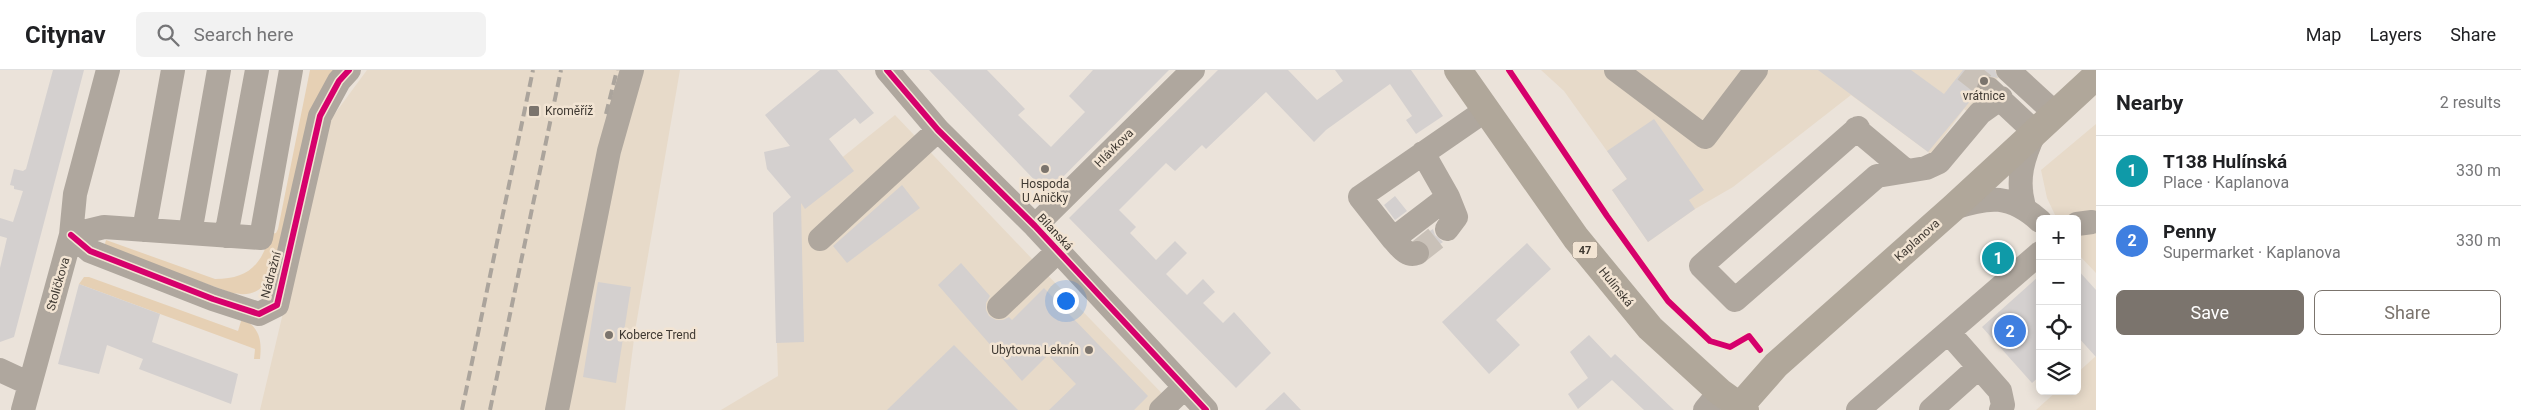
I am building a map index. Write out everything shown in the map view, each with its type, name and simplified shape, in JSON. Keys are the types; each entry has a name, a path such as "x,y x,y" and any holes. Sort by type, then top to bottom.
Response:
{"main road":[{"name":"Hulínská","path":"1458,70 1576,238 1650,328 1727,404"},
{"name":"Kaplanova","path":"1727,404 1776,365 1953,208 2096,76"}],"street":[{"name":"Stoličkova","path":"23,410 71,235 75,194 108,70"},
{"path":"144,230 172,70"},
{"path":"190,233 219,70"},
{"path":"226,236 257,70"},
{"path":"71,235 104,227 261,238 291,70"},
{"name":"Nádražní","path":"71,235 90,251 213,299 259,314 277,305 320,116 339,81 349,70"},
{"path":"557,410 609,151 632,70"},
{"name":"Bílanská","path":"887,70 938,130 1035,226 1206,410"},
{"name":"Hlávkova","path":"1035,226 1193,70"},
{"path":"1616,70 1705,137 1756,70"},
{"path":"2008,70 2054,114"},
{"path":"1905,170 1857,129 1701,266 1735,300 1877,176 1926,168 1938,162 1995,93 2035,132 2020,171 2020,192 2032,214"},
{"path":"1417,253 1412,255 1406,253 1360,196 1486,110"},
{"path":"820,239 938,130"},
{"path":"1423,153 1448,197 1456,217 1447,230"},
{"path":"1393,239 1448,197"},
{"path":"1953,208 1973,202 2002,199 2032,214"},
{"path":"999,307 1058,251"},
{"path":"1858,410 1949,334 2036,257"},
{"path":"1949,334 2000,391 2003,405 2001,410"},
{"path":"1931,410 1979,367"},
{"path":"0,370 30,384"},
{"path":"1161,410 1184,388"}],"shaded area":[{"path":"310,70 335,70 273,275 260,289 245,294 232,293 104,247 106,240 215,279 236,276 252,268 263,254 270,234 276,233 278,229"},
{"path":"367,70 680,70 635,331 625,410 260,410 328,123"},
{"path":"1541,70 2004,70 1970,114 1964,109 1931,154 1851,95 1733,187 1695,209 1648,242 1612,190 1627,179 1564,91"},
{"path":"895,115 1178,410 721,410 778,376 773,213"},
{"path":"2096,124 2096,273 2081,257 2081,215 2055,215 2047,198 2041,170"},
{"path":"84,277 89,277 238,331 242,318 256,330 261,346 260,359 254,359 255,349 79,284"},
{"path":"2096,356 2096,410 2036,410 2053,395 2081,395 2081,369"}],"building":[{"path":"53,70 84,70 14,337 0,342 0,268 7,238 0,236 0,218 13,222 23,191 14,189 14,186 10,185 14,169 23,171 26,169"},
{"path":"820,70 837,70 874,113 860,124 855,118 829,139 854,171 805,209 801,203 804,342 776,343 773,213 791,197 767,169 764,152 790,146 765,115"},
{"path":"929,70 987,70 1025,109 1018,115 1051,147 1085,112 1069,96 1093,70 1169,70 1047,193"},
{"path":"1218,70 1288,70 1317,100 1343,81 1335,70 1411,70 1443,116 1416,134 1406,120 1412,116 1390,84 1326,130 1314,142 1266,92 1206,149 1202,145 1175,171 1166,163 1119,210 1136,227 1130,233 1156,260 1175,241 1187,253 1166,274 1187,295 1203,279 1215,292 1203,303 1223,323 1234,312 1271,353 1236,388 1069,218"},
{"path":"1818,70 1911,70 1944,94 1963,70 1995,70 1998,78 1985,76 1979,79 1976,85 1976,94 1928,152"},
{"path":"1654,119 1704,190 1689,200 1695,209 1648,242 1612,190 1627,179 1607,151"},
{"path":"902,185 920,208 847,263 833,246"},
{"path":"1395,196 1407,211 1395,220 1384,205"},
{"path":"1433,229 1435,235 1443,242 1430,251 1427,243 1415,240"},
{"path":"1527,243 1551,269 1496,320 1520,345 1489,374 1442,322"},
{"path":"961,263 990,296 986,303 986,310 989,316 996,320 1003,320 1009,317 1012,320 1044,288 1148,396 1134,410 1049,410 1076,384 1048,355 1022,381 938,285"},
{"path":"2081,273 2096,290 2096,357 2081,340"},
{"path":"2036,279 2036,380 2032,383 1982,327"},
{"path":"598,282 631,287 616,383 583,377"},
{"path":"79,284 160,314 152,342 238,374 231,404 139,369 143,359 107,345 99,374 58,364"},
{"path":"1589,335 1611,358 1615,354 1674,410 1644,410 1612,380 1578,409 1568,394 1588,378 1570,352"},
{"path":"954,345 1018,410 887,410"},
{"path":"1284,392 1301,410 1265,410"}],"tunnel":[{"path":"1965,70 1989,89"},
{"path":"1417,253 1447,229"}],"railway":[{"path":"462,410 533,70"},
{"path":"490,410 561,70"},
{"path":"606,114 617,70"}],"cycle path":[{"path":"71,235 90,251 213,299 259,314 277,305 320,116 339,81 349,70"},
{"path":"887,70 938,130 1035,226 1206,410"},
{"path":"1509,70 1607,216 1668,301 1710,341 1730,347 1749,336 1760,350"}],"place":[{"name":"vrátnice","path":"1984,81"},
{"name":"Kroměříž","path":"534,111"},
{"name":"Hospoda U Aničky","path":"1045,169"},
{"name":"T138 Hulínská","path":"1998,258"},
{"name":"Penny","path":"2010,331"},
{"name":"Koberce Trend","path":"609,335"},
{"name":"Ubytovna Leknín","path":"1089,350"}]}
